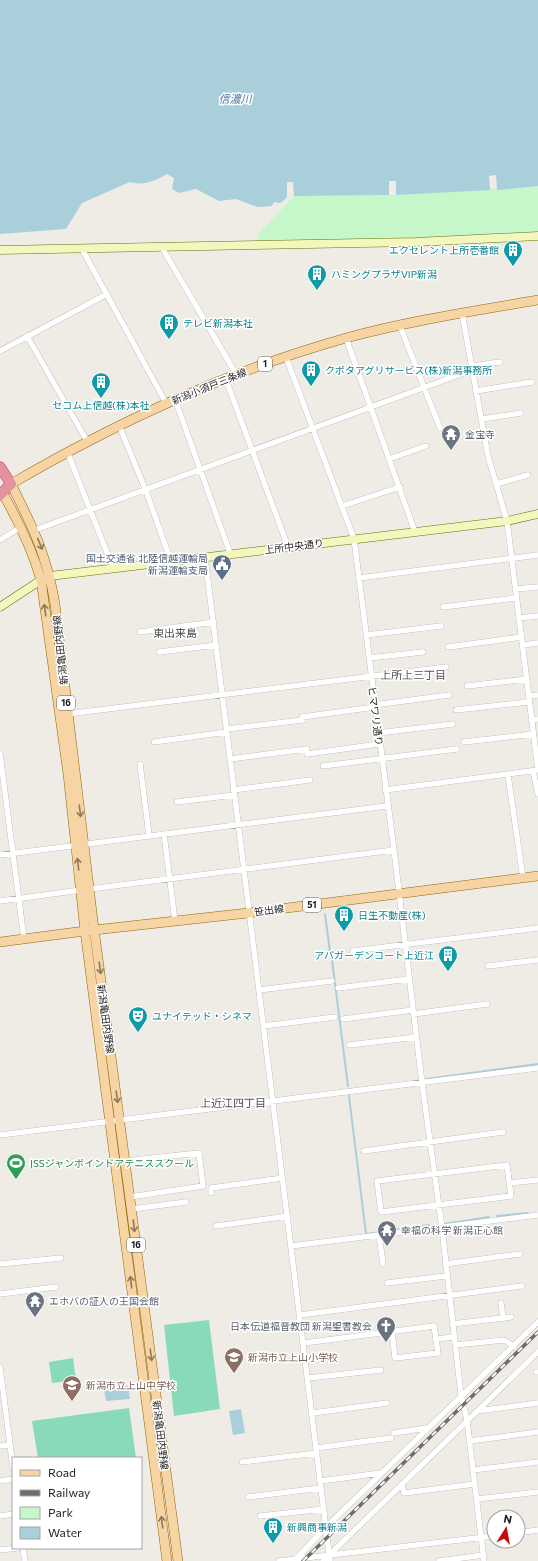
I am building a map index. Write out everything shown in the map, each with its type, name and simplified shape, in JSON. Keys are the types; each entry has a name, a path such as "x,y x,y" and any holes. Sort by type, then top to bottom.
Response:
{"highway":[{"path":"0,467 11,484 1,491"}],"main road":[{"name":"新潟小須戸三条線","path":"11,484 67,451 119,425 225,377 346,338 400,326 538,300"},
{"name":"新潟亀田内野線","path":"11,484 34,530 50,576 67,714 80,845 81,890 90,930 115,1121 167,1561"},
{"name":"新潟亀田内野線","path":"1,491 22,527 34,555 41,580 68,774 80,845 90,889 90,930"},
{"name":"笹出線","path":"0,942 90,930 248,913 538,876"},
{"name":"新潟亀田内野線","path":"115,1121 125,1161 132,1208 178,1561"}],"street":[{"path":"0,250 416,242 538,236"},
{"path":"161,246 236,374"},
{"path":"82,249 170,401 199,469 230,553"},
{"path":"0,351 107,294"},
{"path":"462,314 488,456 507,521 531,720 534,734 538,794"},
{"path":"400,326 440,428"},
{"path":"27,336 87,441"},
{"path":"346,338 415,532"},
{"name":"ヒマワリ通り","path":"286,357 354,539 374,706 394,850 416,1037 442,1228 448,1295 461,1395 467,1420 484,1558"},
{"path":"34,530 146,491 199,469 254,451 472,368 500,362"},
{"path":"225,377 254,451 288,547"},
{"path":"476,391 532,382"},
{"path":"482,419 521,413"},
{"path":"119,425 146,491 171,561"},
{"path":"389,459 426,446"},
{"path":"67,451 113,568"},
{"path":"496,484 528,475"},
{"path":"342,506 400,487"},
{"name":"上所中央通り","path":"0,607 41,580 50,576 230,553 507,521 538,514"},
{"path":"0,540 22,527"},
{"path":"359,578 538,555"},
{"path":"205,557 223,694 248,913 292,1246 330,1558"},
{"path":"515,589 538,587"},
{"path":"442,607 516,598"},
{"path":"519,618 538,616"},
{"path":"140,632 214,622"},
{"path":"366,635 441,626"},
{"path":"448,647 522,637"},
{"path":"523,645 538,643"},
{"path":"159,652 216,645"},
{"path":"369,658 424,652"},
{"path":"67,714 446,667"},
{"path":"467,686 527,679"},
{"path":"456,710 529,699 538,695"},
{"path":"154,742 374,706 449,696"},
{"path":"531,720 538,719"},
{"path":"378,733 453,724"},
{"path":"464,742 534,734"},
{"path":"230,759 379,744"},
{"path":"323,766 457,749"},
{"path":"0,754 24,938"},
{"path":"140,764 149,835"},
{"path":"385,790 508,775 536,770"},
{"path":"508,775 523,878"},
{"path":"177,802 310,780"},
{"path":"0,855 387,806"},
{"path":"164,834 175,921"},
{"path":"90,889 394,850"},
{"path":"0,900 81,890"},
{"path":"353,951 538,928"},
{"path":"488,966 538,960"},
{"path":"338,988 409,979"},
{"path":"259,990 332,981"},
{"path":"343,1019 487,1004"},
{"path":"263,1026 335,1017"},
{"path":"349,1045 416,1037"},
{"path":"0,1135 538,1068"},
{"path":"364,1151 503,1132"},
{"path":"125,1161 199,1153 203,1186 130,1197"},
{"path":"507,1165 511,1196 381,1212 377,1181 435,1175 507,1165"},
{"path":"211,1194 211,1188 283,1178"},
{"path":"509,1183 538,1180"},
{"path":"132,1208 186,1202"},
{"path":"292,1246 538,1215"},
{"path":"216,1226 288,1216"},
{"path":"379,1235 383,1264"},
{"path":"445,1264 520,1254"},
{"path":"0,1264 61,1258"},
{"path":"387,1283 446,1276"},
{"path":"300,1315 522,1286"},
{"path":"0,1294 56,1287"},
{"path":"501,1304 503,1318"},
{"path":"452,1324 511,1317"},
{"path":"295,1560 381,1473 538,1322"},
{"path":"304,1343 434,1326 438,1353 396,1358 392,1332"},
{"path":"436,1339 454,1337"},
{"path":"455,1346 504,1340 514,1346"},
{"path":"323,1561 330,1558 402,1484 538,1352"},
{"path":"0,1367 3,1414 12,1460"},
{"path":"308,1378 381,1370"},
{"path":"313,1413 387,1403"},
{"path":"476,1411 538,1404"},
{"path":"242,1462 316,1451 427,1428"},
{"path":"469,1440 538,1432"},
{"path":"0,1446 10,1445"},
{"path":"473,1470 538,1462"},
{"path":"320,1481 381,1473"},
{"path":"0,1481 12,1480"},
{"path":"402,1484 404,1493 475,1484"},
{"path":"248,1497 321,1488"},
{"path":"476,1499 538,1492"},
{"path":"260,1516 324,1509"},
{"path":"0,1516 12,1514"},
{"path":"526,1532 538,1530"},
{"path":"279,1561 330,1558 486,1537"},
{"path":"0,1550 12,1549"},
{"path":"23,1549 24,1561"},
{"path":"440,1561 484,1558"}],"green space":[{"path":"538,186 538,233 365,240 258,241 257,235 294,196 396,195"},
{"path":"209,1320 220,1409 174,1416 164,1325"},
{"path":"73,1358 76,1380 52,1383 49,1362"},
{"path":"129,1408 136,1457 38,1457 32,1421"}],"water":[{"name":"信濃川","path":"0,0 538,0 538,186 497,190 496,175 489,176 490,190 396,195 396,181 389,181 389,195 294,196 293,182 287,182 287,197 281,203 274,202 272,206 257,207 236,199 219,201 196,189 179,193 172,189 174,178 167,174 149,182 130,182 82,203 66,229 0,234"},
{"path":"128,1386 130,1399 106,1401 104,1389"},
{"path":"241,1409 245,1433 233,1435 229,1411"}],"waterway":[{"path":"325,914 330,952"},
{"path":"332,960 348,1086"},
{"path":"426,1079 538,1064"},
{"path":"349,1096 366,1234 429,1225"},
{"path":"497,1216 528,1213"},
{"path":"444,1224 489,1217"}],"railway":[{"path":"303,1561 538,1332"}],"place":[{"name":"エクセレント上所壱番館","path":"513,267"},
{"name":"ハミングプラザVIP新潟","path":"317,291"},
{"name":"テレビ新潟本社","path":"169,340"},
{"name":"クボタアグリサービス(株)新潟事務所","path":"311,387"},
{"name":"セコム上信越(株)本社","path":"101,399"},
{"name":"金宝寺","path":"451,451"},
{"name":"国土交通省 北陸信越運輸局 新潟運輸支局","path":"222,581"},
{"name":"日生不動産(株)","path":"344,932"},
{"name":"アパガーデンコート上近江","path":"448,972"},
{"name":"ユナイテッド・シネマ","path":"138,1033"},
{"name":"JSSジャンボインドアテニススクール","path":"16,1180"},
{"name":"幸福の科学 新潟正心館","path":"387,1247"},
{"name":"エホバの証人の王国会館","path":"35,1318"},
{"name":"日本伝道福音教団 新潟聖書教会","path":"386,1343"},
{"name":"新潟市立上山小学校","path":"234,1374"},
{"name":"新潟市立上山中学校","path":"72,1402"},
{"name":"新興商事新潟","path":"273,1544"}],"district":[{"name":"東出来島","path":"175,633"},
{"name":"上所上三丁目","path":"413,675"},
{"name":"上近江四丁目","path":"233,1103"}]}
